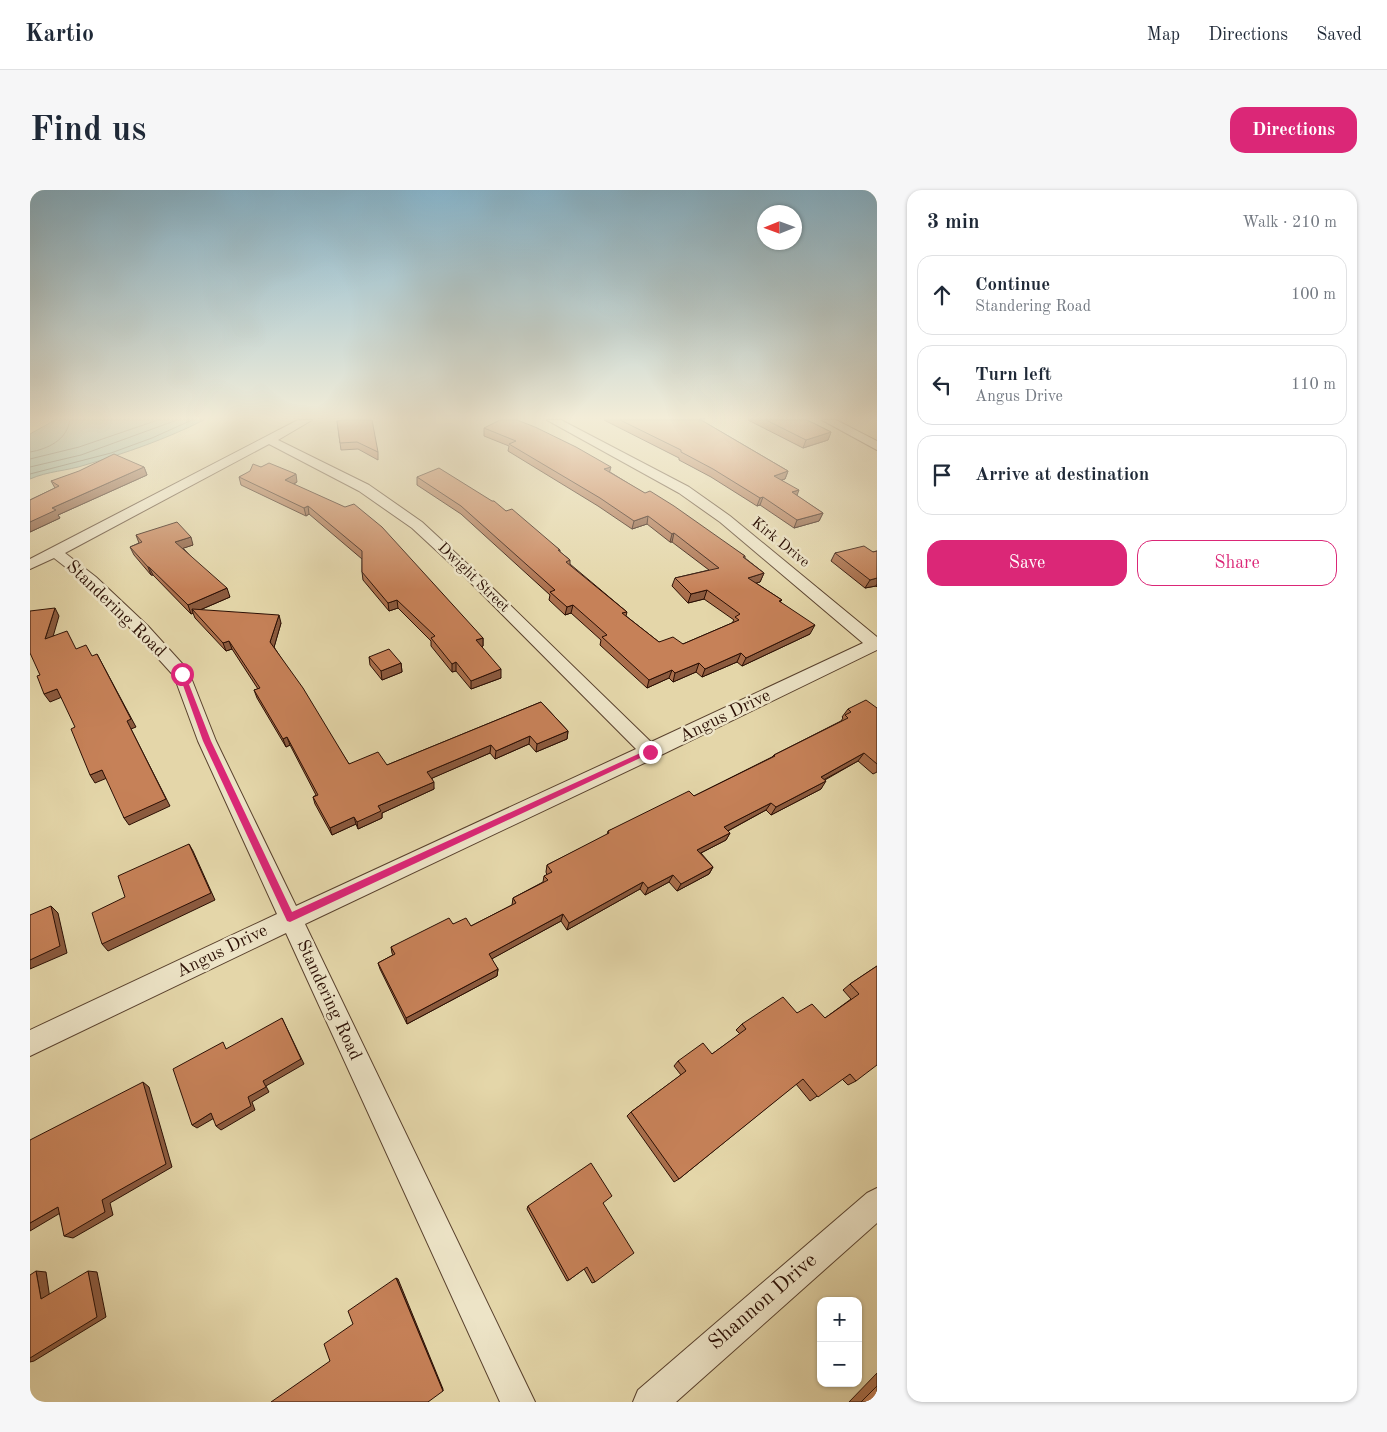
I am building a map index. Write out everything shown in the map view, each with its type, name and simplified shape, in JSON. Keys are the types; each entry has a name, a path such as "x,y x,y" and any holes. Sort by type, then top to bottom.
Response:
{"street":[{"path":"30,565 200,477"},
{"name":"Dwight Street","path":"342,477 364,488 417,525 470,574 650,752"},
{"name":"Kirk Drive","path":"659,477 725,519 876,643"},
{"name":"Standering Road","path":"55,552 91,580 142,630 182,674 207,741 518,1402"},
{"name":"Angus Drive","path":"30,1043 290,918 650,752 876,643"},
{"name":"Shannon Drive","path":"650,1402 877,1203"}],"building":[{"path":"63,477 123,477 52,508 56,510 30,522 30,500 59,486 51,481"},
{"path":"239,477 291,477 285,480 345,507 354,504 382,527 483,638 476,640 501,669 471,681 456,662 452,664 431,638 435,636 397,600 388,603 362,572 362,551 308,506 304,508"},
{"path":"417,477 453,477 494,501 506,511 512,509 570,560 566,562 627,612 622,613 659,642 673,637 683,644 739,620 735,617 740,614 707,590 691,594 675,578 719,568 674,533 672,534 648,516 634,521 564,477 617,477 645,493 650,491 745,556 743,557 764,573 748,578 782,600 779,601 815,625 746,658 741,653 705,669 699,663 675,673 672,670 649,680 602,637 607,635 573,605 567,607 550,592 555,590 461,506"},
{"path":"725,477 775,477 799,490 792,492 823,513 797,520 763,497 760,498"},
{"path":"177,522 191,537 175,542 227,588 188,605 130,547 142,542 136,535"},
{"path":"864,546 873,552 877,551 877,578 870,580 835,553"},
{"path":"55,608 45,639 67,631 76,649 86,645 92,656 97,654 131,719 127,721 166,799 124,818 102,770 90,775 71,729 75,727 57,689 44,694 37,676 40,675 30,653 30,611"},
{"path":"192,609 279,615 270,642 303,688 349,764 378,752 387,765 541,702 568,731 537,744 530,736 496,751 491,745 427,772 434,782 378,806 381,811 357,822 354,817 330,828 313,797 318,795 287,737 283,739 254,690 260,688 229,641 223,643"},
{"path":"389,649 401,663 381,671 369,657"},
{"path":"866,700 877,708 877,764 864,753 821,777 826,781 776,807 771,803 724,827 730,833 697,850 713,867 681,884 673,875 648,888 643,882 569,923 563,914 489,954 498,969 406,1018 378,963 395,954 391,947 449,918 453,924 466,918 471,926 516,903 513,898 548,880 544,876 552,872 547,865 609,833 608,831 689,791 694,796 775,756 848,718 845,715 851,712 848,709"},
{"path":"189,844 211,893 102,944 92,913 125,897 118,876"},
{"path":"51,906 60,946 30,960 30,915"},
{"path":"877,966 877,1065 856,1081 850,1074 818,1097 803,1079 679,1179 631,1112 686,1071 678,1061 703,1043 712,1054 746,1029 742,1024 783,997 797,1013 812,1004 825,1018 859,994 850,984"},
{"path":"282,1018 301,1059 263,1081 266,1087 248,1097 251,1106 216,1126 211,1113 192,1125 173,1069 223,1042 226,1049"},
{"path":"143,1082 166,1164 102,1200 105,1212 64,1236 58,1207 30,1223 30,1140"},
{"path":"591,1163 612,1196 603,1203 634,1253 595,1282 587,1267 569,1280 528,1206"},
{"path":"36,1271 41,1299 88,1271 97,1317 30,1358 30,1275"},
{"path":"396,1278 443,1391 428,1402 271,1402 330,1361 324,1344 353,1324 348,1311"},
{"path":"877,1386 877,1402 861,1402"}],"route":[{"path":"182,674 207,741 290,918 650,752"}]}
